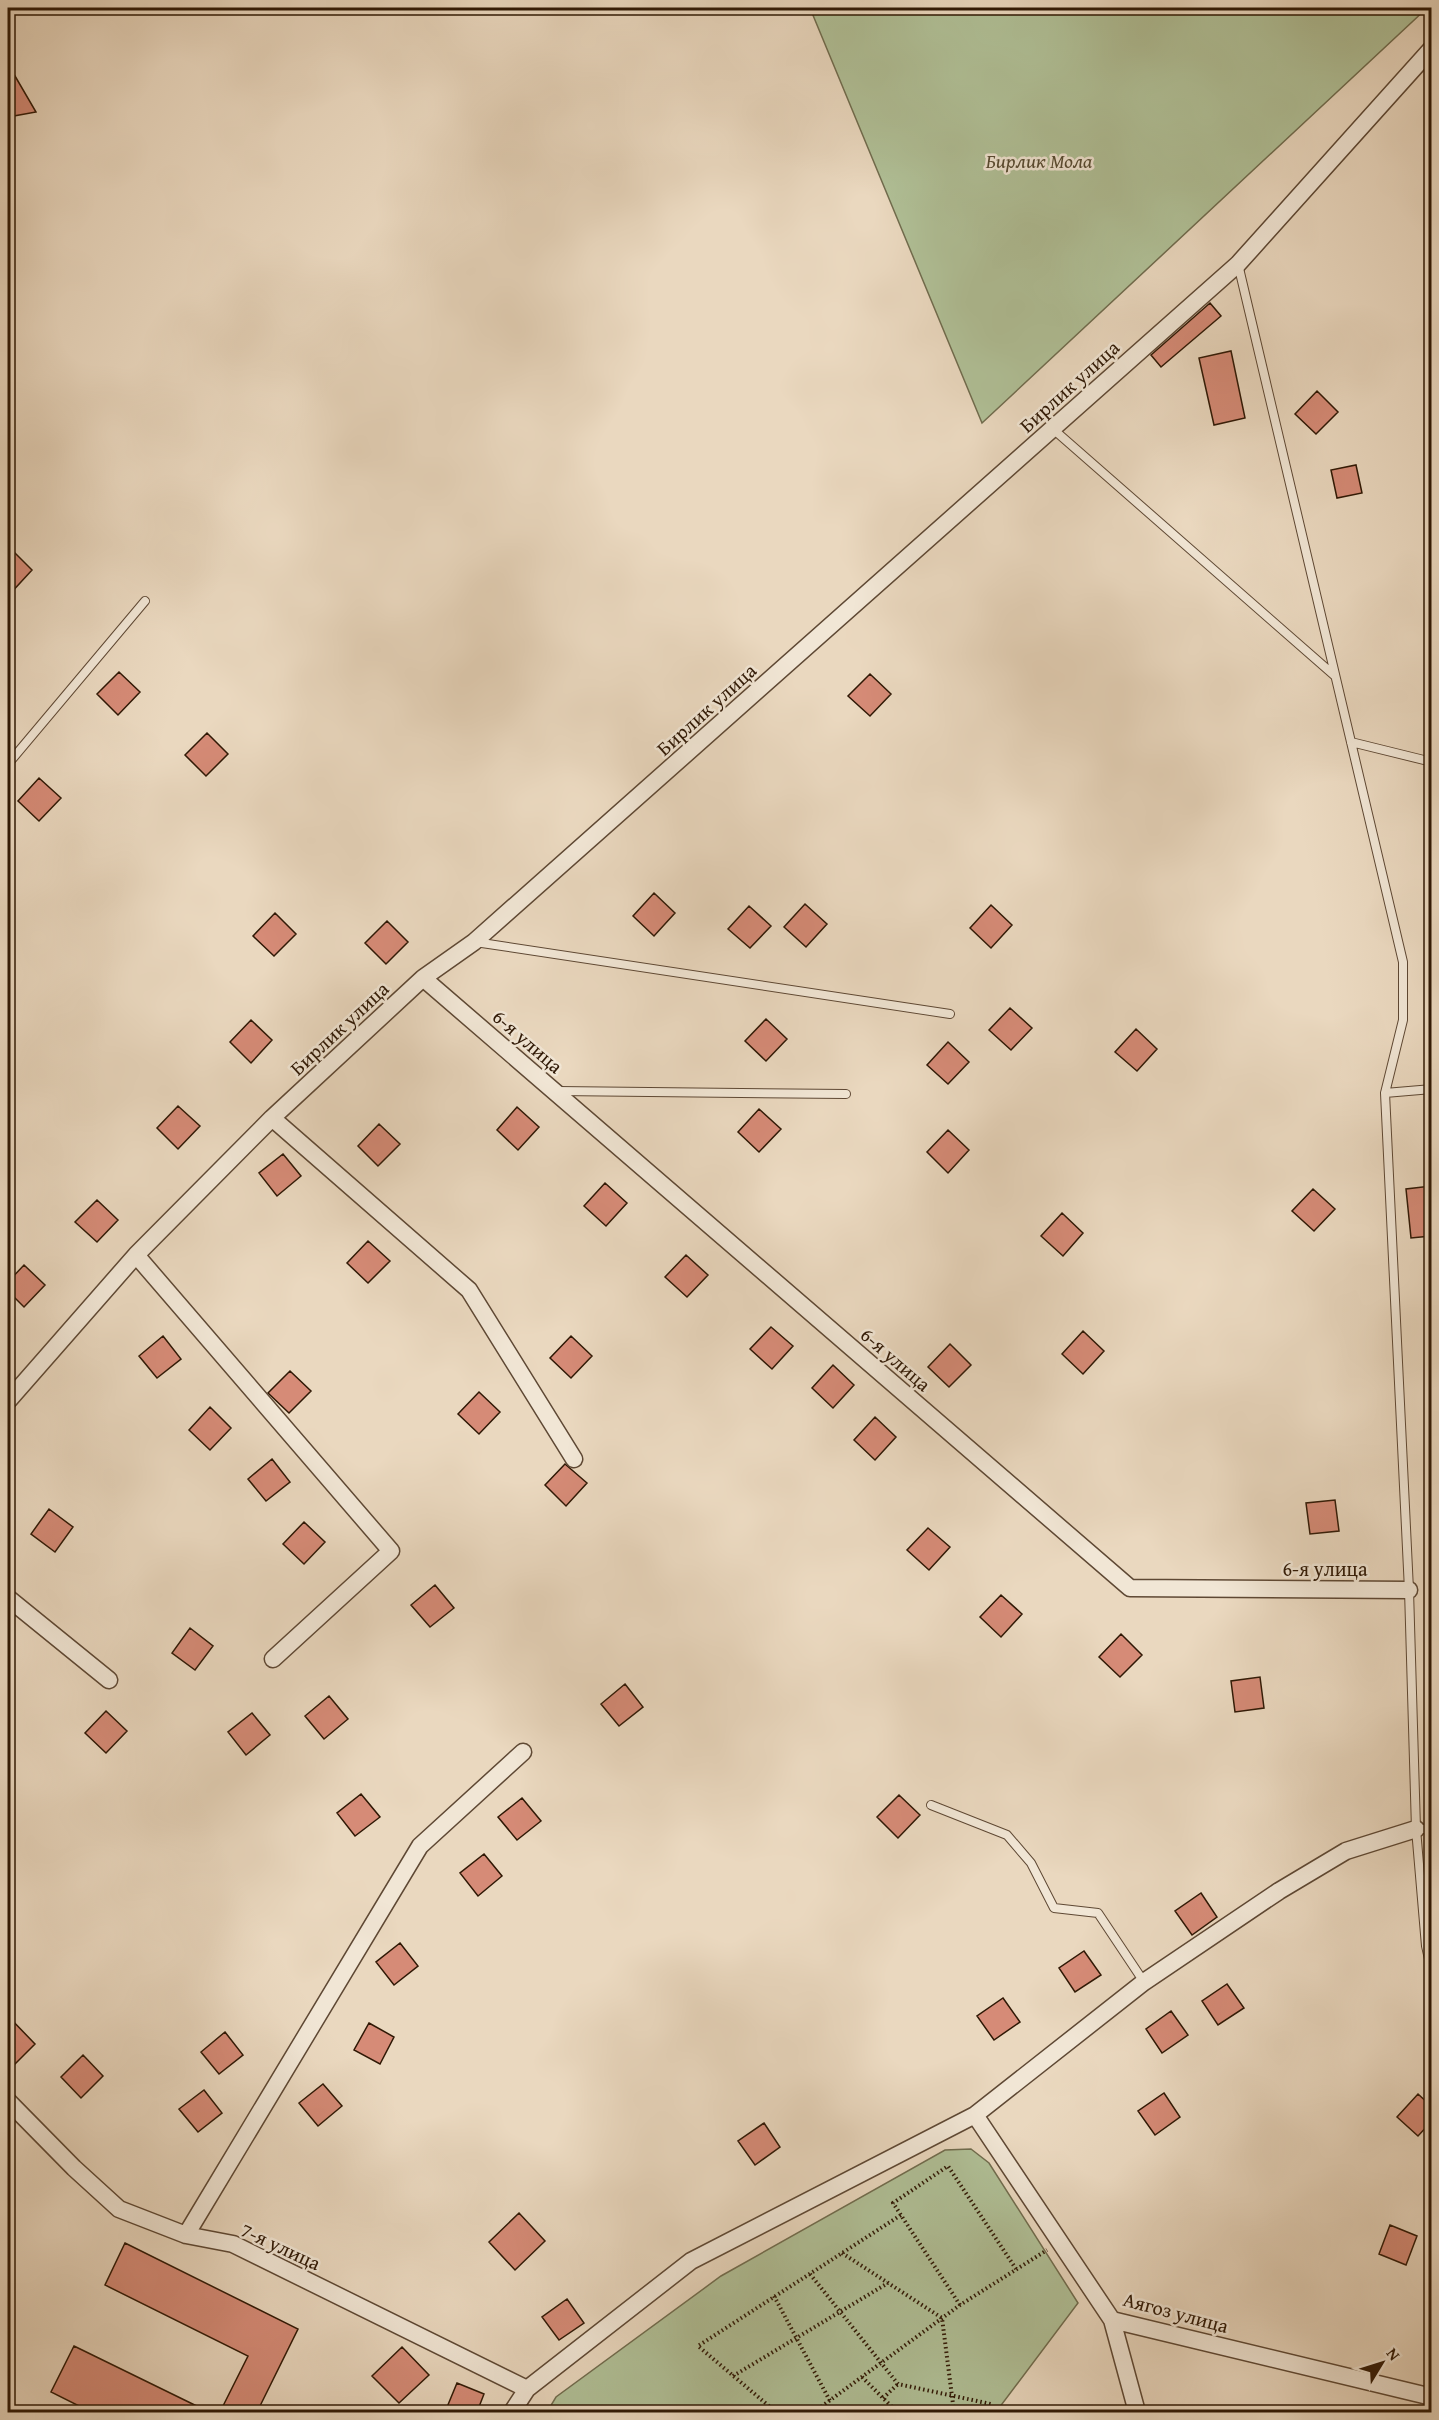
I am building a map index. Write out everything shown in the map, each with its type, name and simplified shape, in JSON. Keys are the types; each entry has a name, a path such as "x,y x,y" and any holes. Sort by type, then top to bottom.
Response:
{"street":[{"name":"Бирлик улица","path":"8,1401 136,1255 272,1118 423,978 474,942 1238,264 1431,48"},
{"name":"6-я улица","path":"423,978 1130,1588 1410,1590"},
{"path":"272,1118 469,1290 574,1459"},
{"path":"136,1255 391,1551 273,1659"},
{"path":"8,1598 109,1680"},
{"path":"186,2235 420,1846 523,1752"},
{"path":"512,2412 527,2389 691,2261 975,2115 1144,1982 1279,1891 1346,1851 1424,1829"},
{"name":"7-я улица","path":"8,2101 74,2168 119,2209 186,2235 233,2244 527,2389"},
{"name":"Аягоз улица","path":"975,2115 1112,2320 1431,2397"},
{"path":"1112,2320 1137,2412"}],"lane":[{"path":"1238,264 1403,962 1403,1020 1385,1093 1424,1829 1425,1947 1431,1972"},
{"path":"1053,429 1336,676"},
{"path":"8,764 145,601"},
{"path":"1351,742 1431,762"},
{"path":"474,942 950,1014"},
{"path":"1385,1093 1431,1089"},
{"path":"554,1091 846,1094"},
{"path":"931,1805 1007,1834 1032,1863 1054,1908 1098,1913 1144,1982"}],"path":[{"path":"960,2305 893,2203 948,2166 1016,2269"},
{"path":"776,2412 698,2346 901,2215"},
{"path":"814,2412 960,2305 1060,2242"},
{"path":"842,2253 942,2318 954,2412"},
{"path":"810,2274 898,2384 991,2404 985,2412"},
{"path":"734,2376 888,2283"},
{"path":"774,2296 830,2401"},
{"path":"862,2377 897,2412"},
{"path":"883,2398 898,2384"}],"green space":[{"name":"Бирлик Мола","path":"810,8 1427,8 982,423"},
{"path":"971,2149 989,2163 1078,2303 996,2412 547,2412 556,2397 721,2276 945,2150"}],"building":[{"path":"8,64 36,112 8,117"},
{"path":"1210,303 1221,316 1161,367 1151,355"},
{"path":"1231,351 1245,418 1214,425 1199,358"},
{"path":"1317,391 1338,412 1316,434 1295,414"},
{"path":"1356,465 1362,493 1337,498 1331,470"},
{"path":"8,546 32,570 8,596"},
{"path":"119,672 140,692 118,715 97,694"},
{"path":"870,674 891,694 870,716 848,696"},
{"path":"207,733 228,754 206,776 185,755"},
{"path":"39,778 61,798 39,821 18,801"},
{"path":"654,893 675,913 654,936 633,916"},
{"path":"805,904 827,924 806,947 784,927"},
{"path":"991,905 1012,925 991,948 970,928"},
{"path":"749,906 771,926 750,948 728,929"},
{"path":"275,913 296,934 274,956 253,936"},
{"path":"387,921 408,942 386,964 365,943"},
{"path":"1010,1008 1032,1028 1011,1050 989,1030"},
{"path":"766,1019 787,1039 766,1061 745,1041"},
{"path":"251,1020 272,1040 251,1063 230,1042"},
{"path":"1136,1029 1157,1049 1137,1071 1115,1052"},
{"path":"948,1042 969,1062 948,1084 927,1065"},
{"path":"178,1106 200,1126 178,1149 157,1128"},
{"path":"517,1107 539,1127 518,1150 497,1130"},
{"path":"759,1109 781,1129 759,1152 738,1132"},
{"path":"379,1124 400,1144 378,1166 358,1146"},
{"path":"948,1130 969,1150 948,1173 927,1152"},
{"path":"283,1154 301,1176 277,1196 259,1173"},
{"path":"605,1183 627,1203 606,1226 584,1206"},
{"path":"1431,1186 1431,1236 1411,1238 1406,1189"},
{"path":"1313,1189 1335,1209 1314,1231 1292,1211"},
{"path":"97,1200 118,1220 97,1242 75,1222"},
{"path":"1062,1213 1083,1233 1063,1256 1041,1236"},
{"path":"368,1241 390,1261 368,1283 347,1263"},
{"path":"686,1255 708,1275 687,1297 665,1277"},
{"path":"24,1265 45,1285 24,1307 8,1291 8,1282"},
{"path":"771,1327 793,1346 772,1369 750,1349"},
{"path":"1083,1331 1104,1351 1083,1374 1062,1354"},
{"path":"163,1336 181,1359 157,1378 139,1356"},
{"path":"571,1336 592,1356 571,1378 550,1358"},
{"path":"950,1344 971,1365 949,1387 928,1367"},
{"path":"833,1365 854,1385 833,1408 812,1388"},
{"path":"290,1371 311,1391 289,1413 268,1393"},
{"path":"479,1392 500,1412 479,1434 458,1414"},
{"path":"210,1407 231,1428 210,1450 189,1430"},
{"path":"875,1417 896,1437 875,1460 854,1440"},
{"path":"272,1459 290,1482 266,1501 248,1479"},
{"path":"565,1464 587,1483 566,1506 545,1485"},
{"path":"1335,1500 1339,1531 1310,1534 1306,1503"},
{"path":"49,1509 73,1527 55,1552 31,1534"},
{"path":"304,1522 325,1542 304,1564 283,1544"},
{"path":"928,1528 950,1547 929,1570 907,1550"},
{"path":"435,1585 454,1608 430,1627 411,1605"},
{"path":"1001,1595 1022,1614 1001,1637 980,1617"},
{"path":"190,1628 213,1646 195,1670 172,1653"},
{"path":"1121,1634 1142,1655 1120,1677 1099,1657"},
{"path":"1260,1677 1264,1708 1235,1712 1231,1681"},
{"path":"625,1684 643,1707 619,1726 601,1704"},
{"path":"329,1696 348,1719 324,1739 305,1716"},
{"path":"106,1711 127,1731 106,1753 85,1733"},
{"path":"252,1713 270,1735 246,1755 228,1732"},
{"path":"361,1794 380,1817 355,1836 337,1813"},
{"path":"899,1795 920,1815 898,1838 877,1817"},
{"path":"522,1798 541,1821 517,1840 498,1817"},
{"path":"484,1854 502,1876 478,1896 460,1873"},
{"path":"1201,1893 1217,1917 1192,1935 1175,1911"},
{"path":"400,1943 418,1966 394,1985 376,1962"},
{"path":"1084,1951 1101,1975 1075,1992 1059,1968"},
{"path":"1227,1984 1244,2008 1218,2025 1202,2001"},
{"path":"1003,1998 1020,2022 994,2040 977,2016"},
{"path":"1171,2011 1188,2035 1162,2053 1146,2029"},
{"path":"8,2016 35,2044 8,2071"},
{"path":"369,2023 394,2037 380,2064 354,2050"},
{"path":"225,2032 243,2055 219,2074 201,2052"},
{"path":"83,2055 103,2076 81,2098 61,2077"},
{"path":"323,2084 342,2106 318,2126 299,2103"},
{"path":"204,2090 222,2113 198,2132 179,2109"},
{"path":"1164,2093 1180,2117 1155,2135 1138,2111"},
{"path":"1418,2094 1431,2106 1431,2122 1418,2136 1397,2117"},
{"path":"764,2123 780,2147 755,2165 738,2141"},
{"path":"519,2213 545,2241 515,2270 489,2242"},
{"path":"1390,2225 1417,2236 1406,2265 1379,2254"},
{"path":"125,2243 298,2329 257,2412 220,2412 248,2356 105,2285"},
{"path":"567,2299 584,2323 559,2340 542,2317"},
{"path":"74,2346 209,2412 91,2412 51,2392"},
{"path":"402,2347 429,2375 399,2403 372,2376"},
{"path":"457,2383 484,2394 477,2412 445,2412"}]}
